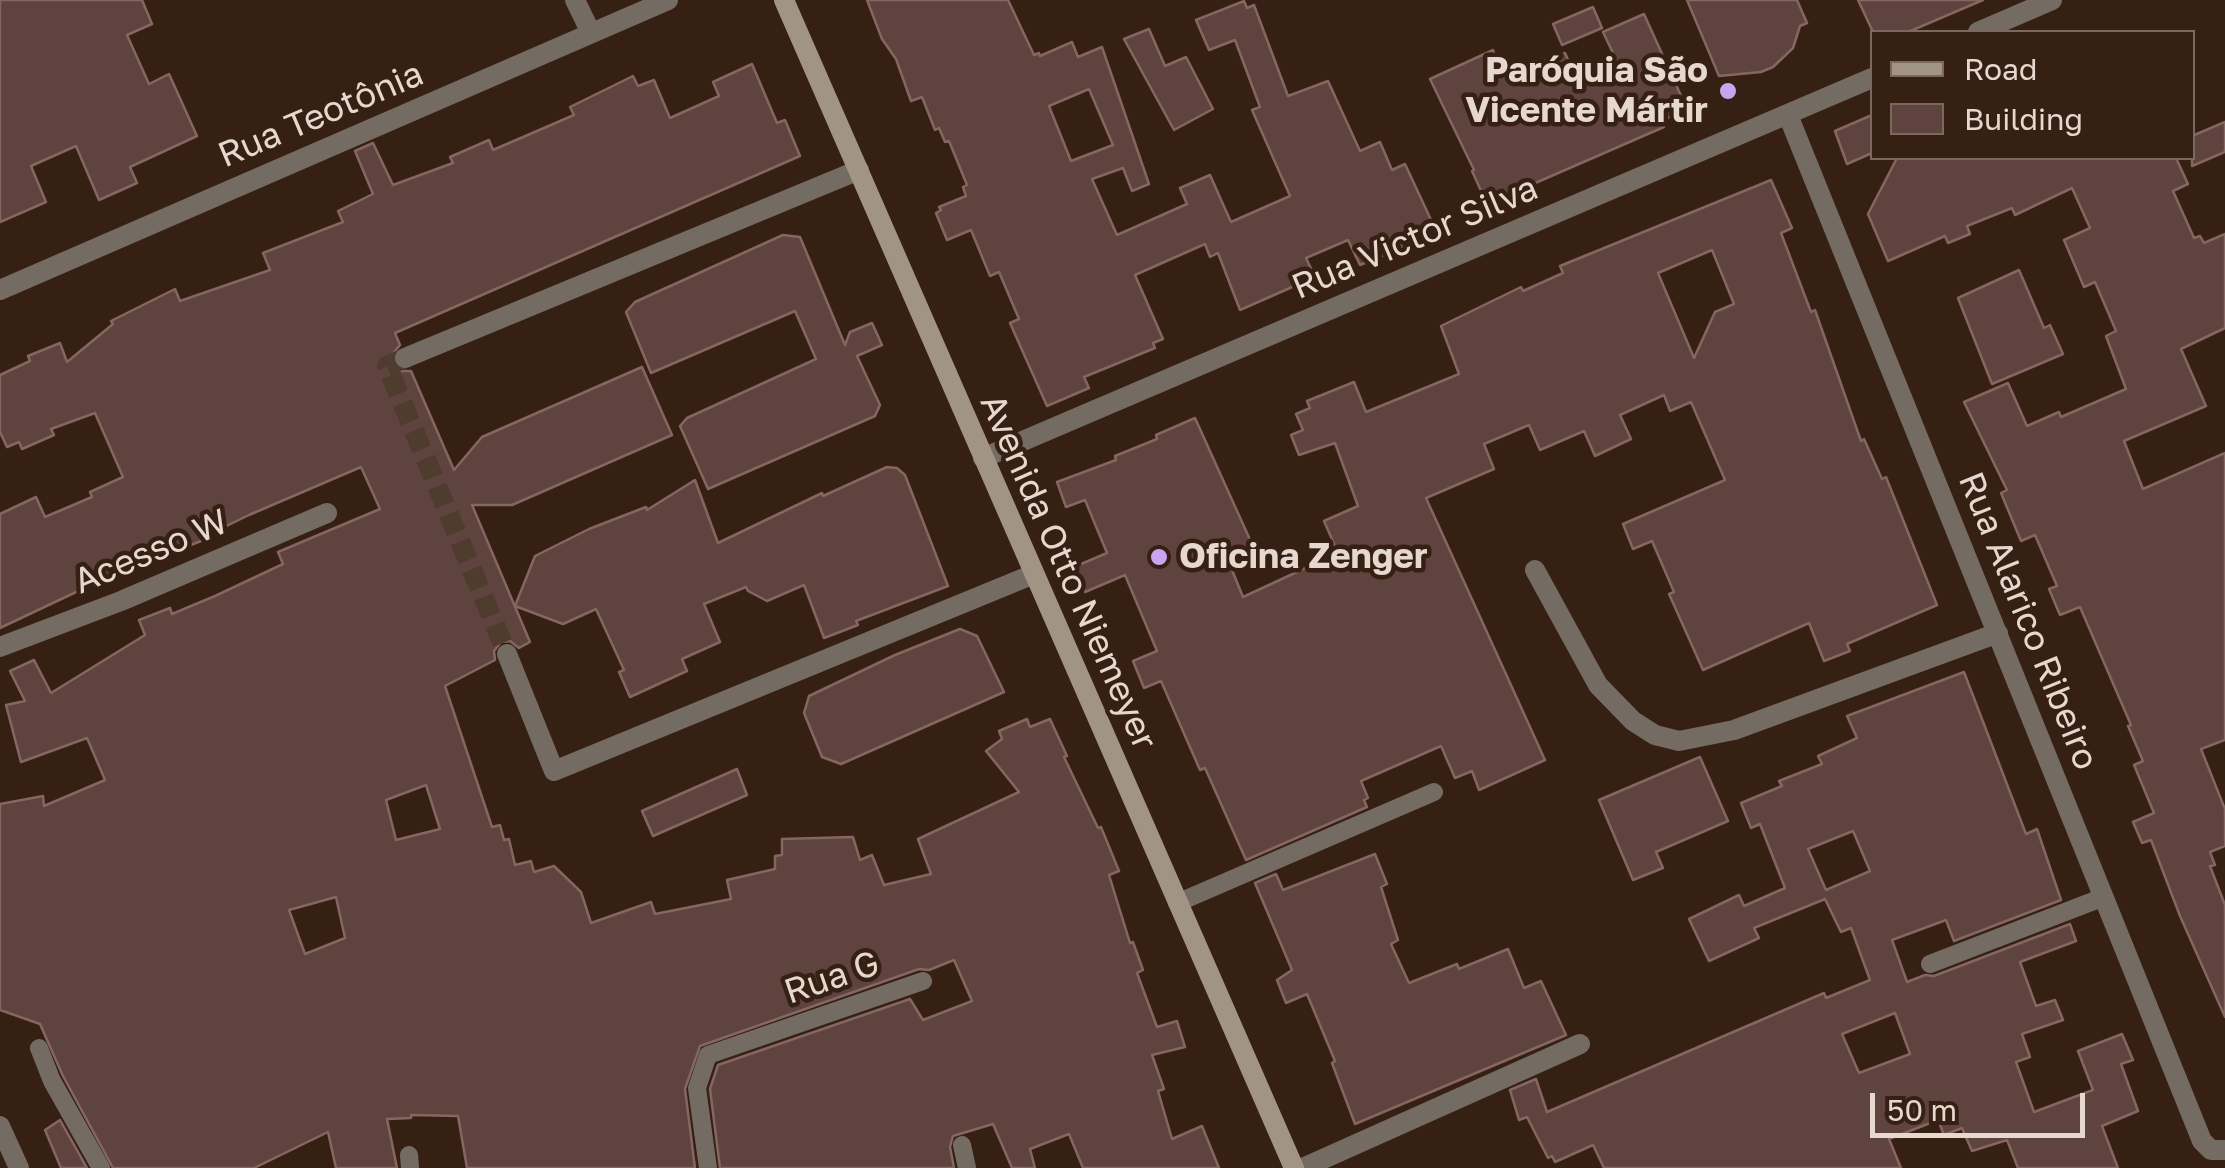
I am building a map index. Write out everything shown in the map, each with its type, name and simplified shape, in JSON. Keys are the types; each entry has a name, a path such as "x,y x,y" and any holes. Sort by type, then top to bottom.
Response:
{"main road":[{"name":"Avenida Otto Niemeyer","path":"784,0 1294,1168"}],"street":[{"path":"576,0 591,33"},
{"name":"Rua Teotônia","path":"0,290 668,0"},
{"path":"1983,30 2052,0"},
{"name":"Rua Victor Silva","path":"983,458 1870,79"},
{"name":"Rua Alarico Ribeiro","path":"1788,115 2202,1141 2218,1150"},
{"path":"405,358 858,170"},
{"name":"Acesso W","path":"0,648 326,514"},
{"path":"1536,570 1598,685 1633,721 1655,735 1679,740 1734,730 1998,633"},
{"path":"507,654 554,771 1034,574"},
{"path":"1303,1168 1580,1044"},
{"path":"0,1126 19,1168"}],"lane":[{"path":"1177,903 1434,792"},
{"path":"1930,964 2104,897"},
{"name":"Rua G","path":"708,1168 698,1088 708,1055 923,981"},
{"path":"39,1048 52,1081 100,1168"},
{"path":"962,1145 968,1168"}],"building":[{"path":"0,0 142,0 152,24 127,35 149,84 169,74 197,136 130,167 137,183 99,200 76,146 31,166 46,202 0,222"},
{"path":"867,0 1008,0 1034,55 1072,42 1078,57 1102,47 1149,184 1132,191 1123,168 1092,179 1117,235 1187,204 1180,188 1210,175 1231,222 1290,196 1252,110 1260,107 1235,40 1209,50 1196,20 1244,1 1247,8 1254,5 1288,96 1328,81 1360,151 1380,142 1392,170 1405,164 1432,222 1400,237 1404,247 1360,265 1348,240 1306,258 1315,277 1240,310 1218,253 1210,257 1205,244 1135,275 1163,339 1153,343 1155,348 1084,377 1089,388 1047,406 1010,323 1019,319 999,272 990,276 971,230 947,240 936,213 941,210 939,207 966,196 963,187 967,185 949,141 945,142 939,128 935,130 922,97 911,101 896,59 882,39","holes":["1089,89 1113,145 1071,161 1049,106"]},
{"path":"1687,0 1797,0 1807,23 1800,26 1793,48 1773,67 1719,76"},
{"path":"1858,0 1983,0 1913,30 1872,30"},
{"path":"1593,7 1602,28 1562,45 1553,24"},
{"path":"1644,14 1687,109 1661,121 1664,127 1487,204 1430,79 1493,50 1504,77 1565,53 1580,86 1620,68 1603,32"},
{"path":"1149,29 1165,66 1186,57 1213,109 1174,130 1124,39"},
{"path":"752,64 777,123 785,120 800,156 395,333 400,345 392,355 393,364 402,371 411,371 454,470 482,437 642,367 672,435 512,505 472,505 530,642 519,648 510,641 501,642 494,651 495,660 445,686 492,827 500,825 504,840 509,839 515,865 531,861 534,872 554,866 581,892 591,923 651,902 655,914 731,899 727,880 775,869 775,856 782,855 782,839 853,837 860,860 872,855 884,885 931,874 918,839 1019,792 986,751 1002,739 999,731 1027,719 1030,727 1050,719 1119,871 1109,875 1130,943 1133,942 1143,970 1137,973 1157,1027 1177,1021 1185,1047 1152,1055 1164,1089 1158,1091 1172,1139 1202,1126 1219,1168 1083,1168 1069,1134 1030,1149 1035,1168 1012,1168 993,1124 953,1136 950,1147 954,1168 720,1168 710,1089 718,1065 910,999 923,1020 972,1001 954,960 700,1046 685,1089 695,1168 467,1168 458,1116 411,1115 387,1119 397,1168 336,1168 328,1132 254,1168 113,1168 40,1024 0,1010 0,804 43,796 44,806 105,780 87,738 21,762 6,705 25,701 10,671 34,660 51,693 145,635 139,620 170,608 172,614 215,596 283,564 278,552 380,509 361,467 0,628 0,514 36,497 45,517 92,497 90,492 123,477 95,413 51,429 54,435 22,449 19,442 7,447 0,432 0,375 30,361 28,356 60,343 67,362 113,324 111,321 175,289 180,301 270,270 263,253 343,222 338,211 373,194 355,151 373,143 393,185 453,163 450,157 489,140 493,150 574,115 570,107 633,76 638,86 654,80 670,118 719,96 713,82","holes":["426,785 440,829 396,840 386,800","336,897 345,938 305,954 289,910"]},
{"path":"1870,116 1870,154 1847,164 1835,131"},
{"path":"2225,122 2225,152 2192,166 2195,135"},
{"path":"1896,160 2177,160 2188,184 2173,191 2194,238 2200,236 2204,243 2225,234 2225,328 2181,349 2206,406 2124,441 2143,489 2225,453 2225,740 2201,749 2225,809 2225,846 2210,852 2215,865 2210,866 2225,905 2225,1017 2151,840 2142,843 2133,822 2154,813 2134,765 2143,761 2128,726 2131,725 2080,607 2060,615 2049,589 2057,586 2035,535 2021,541 2001,493 2007,490 1964,402 2008,383 2027,426 2059,412 2061,417 2126,389 2106,336 2116,331 2095,282 2084,287 2064,240 2090,228 2072,188 2015,215 2012,208 1967,226 1970,234 1948,243 1945,236 1888,261 1868,214"},
{"path":"1771,180 1792,228 1781,233 1811,312 1815,310 1861,441 1864,439 1882,479 1886,477 1937,605 1847,644 1850,651 1824,661 1809,623 1703,670 1669,594 1674,592 1652,541 1633,549 1623,524 1725,480 1691,402 1670,411 1664,395 1620,415 1631,439 1595,456 1584,431 1540,450 1529,425 1484,444 1494,469 1426,498 1545,760 1479,790 1472,771 1455,778 1441,746 1361,781 1367,807 1246,860 1161,681 1144,688 1133,661 1157,651 1125,575 1085,592 1074,567 1107,553 1085,500 1066,507 1057,482 1116,460 1115,456 1195,418 1252,544 1226,555 1243,597 1338,553 1324,521 1358,506 1335,443 1299,455 1291,435 1303,430 1296,414 1310,408 1307,401 1354,382 1366,412 1459,374 1441,326 1521,287 1523,291 1563,273 1560,266","holes":["1712,250 1734,304 1715,312 1694,358 1658,273"]},
{"path":"783,235 800,237 845,345 850,332 872,323 882,345 857,356 880,405 875,416 708,489 680,426 687,418 816,359 795,311 651,373 626,312 635,302"},
{"path":"2019,270 2044,328 2050,325 2063,354 1992,384 1958,298"},
{"path":"887,467 897,468 905,475 948,586 856,621 858,625 824,638 804,585 767,601 746,587 704,604 720,642 682,659 687,671 630,697 619,672 624,670 596,609 563,624 515,606 535,556 589,529 646,507 647,510 695,480 718,543"},
{"path":"960,629 977,636 1004,692 841,764 822,757 804,713 809,696"},
{"path":"1964,672 2026,834 2037,829 2061,900 1954,941 1946,920 1892,940 1907,982 1934,976 2070,924 2076,941 2020,962 2036,1006 2055,1000 2063,1020 2022,1034 2030,1057 2016,1062 2034,1112 2093,1090 2078,1051 2122,1034 2133,1060 2121,1064 2138,1111 2102,1126 2118,1168 2018,1168 2007,1140 1972,1151 1962,1128 1944,1135 1938,1120 1889,1139 1901,1168 1604,1168 1593,1145 1555,1162 1552,1156 1548,1158 1527,1117 1519,1120 1510,1090 1536,1079 1547,1112 1824,993 1826,998 1870,980 1851,928 1841,932 1825,899 1754,928 1759,938 1709,961 1689,919 1739,895 1744,906 1785,888 1760,824 1751,828 1741,803 1782,786 1779,781 1822,764 1818,756 1857,738 1847,716","holes":["1853,831 1870,871 1826,890 1808,849","1895,1013 1910,1054 1859,1073 1842,1034"]},
{"path":"1700,757 1728,821 1656,852 1663,868 1633,880 1599,800"},
{"path":"737,769 747,795 653,836 642,811"},
{"path":"1375,854 1387,884 1381,887 1398,940 1391,944 1409,983 1508,949 1524,988 1541,981 1566,1035 1355,1124 1332,1063 1335,1061 1307,994 1286,1003 1277,980 1292,970 1255,883 1276,874 1283,890"},
{"path":"60,1120 87,1168 61,1168 45,1130"}],"tunnel":[{"path":"405,358 387,366 507,654"}],"place":[{"name":"Paróquia São Vicente Mártir","path":"1728,91"},
{"name":"Oficina Zenger","path":"1159,557"}]}
